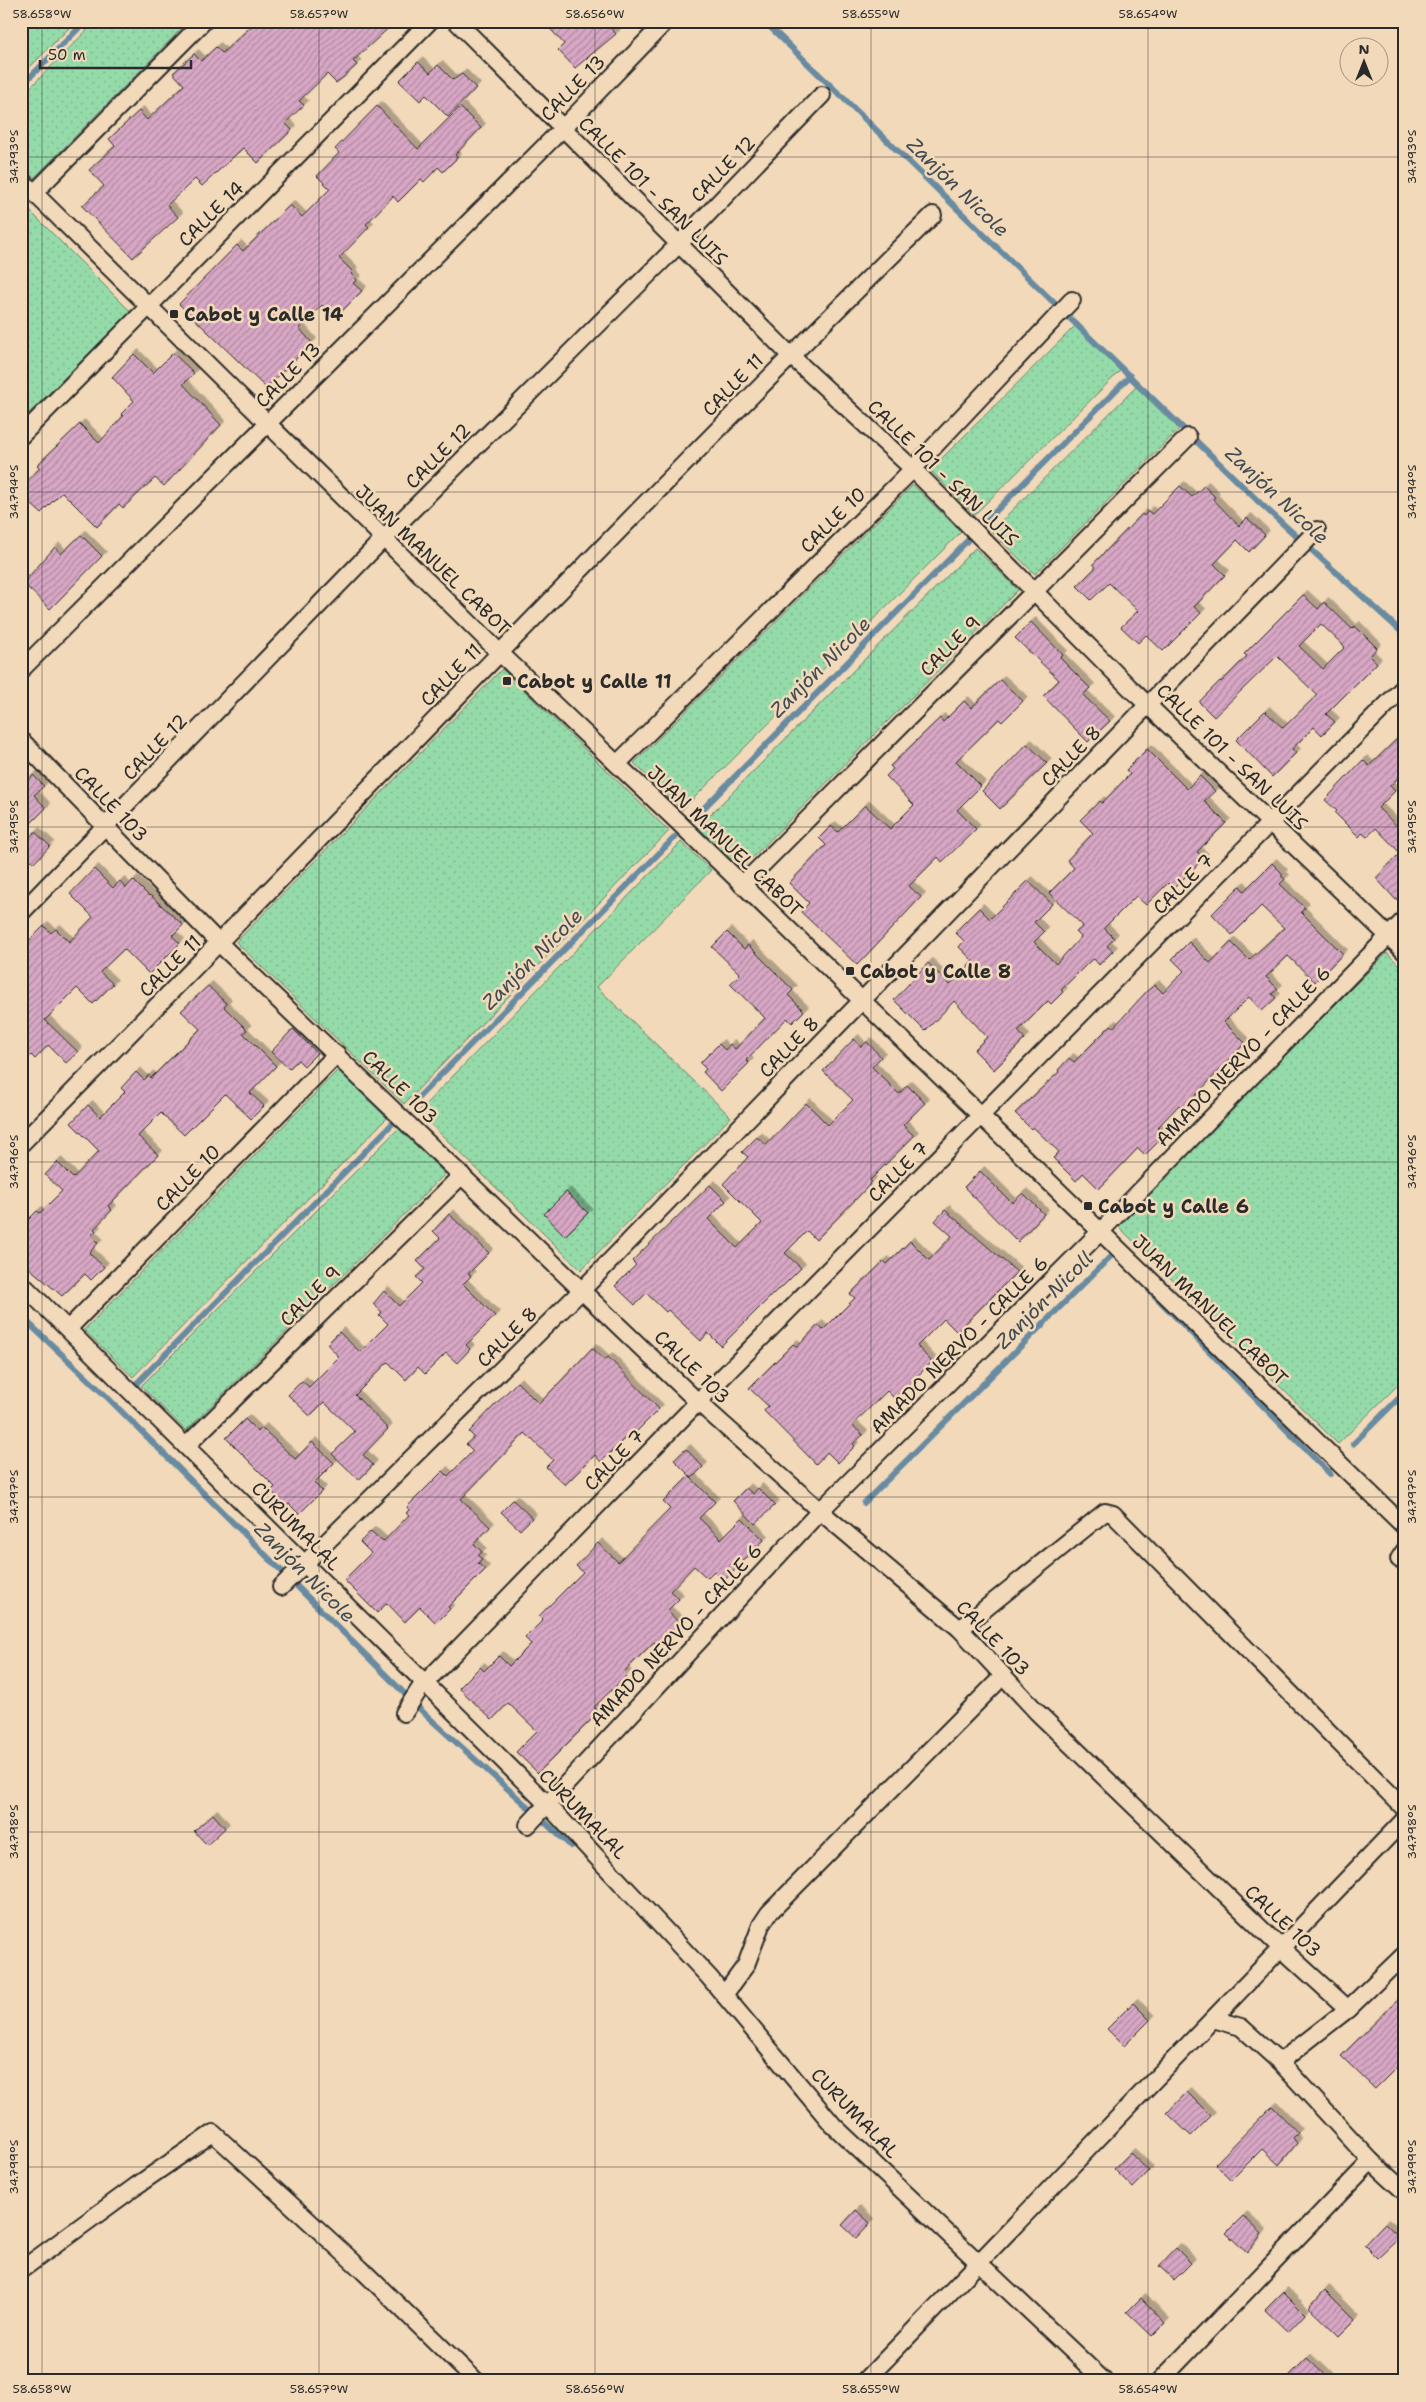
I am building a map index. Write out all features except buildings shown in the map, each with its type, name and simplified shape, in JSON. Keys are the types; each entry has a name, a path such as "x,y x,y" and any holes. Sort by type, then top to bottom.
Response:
{"street":[{"path":"34,193 204,21"},
{"name":"CALLE 14","path":"21,436 430,21"},
{"name":"CALLE 101 - SAN LUIS","path":"456,21 790,355 913,469 1148,706 1405,952"},
{"name":"CALLE 13","path":"21,670 562,129 666,21"},
{"name":"CALLE 12","path":"21,913 383,540 678,244 822,95"},
{"name":"JUAN MANUEL CABOT","path":"21,180 383,540 1101,1231 1405,1527"},
{"name":"CALLE 11","path":"21,1144 220,944 790,355 933,215"},
{"name":"CALLE 10","path":"617,764 913,469 1072,301"},
{"name":"CALLE 9","path":"742,885 1034,589 1188,437"},
{"name":"CALLE 8","path":"281,1587 583,1290 1297,553 1317,530"},
{"name":"CALLE 7","path":"404,1713 423,1685 698,1402 1272,823 1405,686"},
{"name":"CALLE 103","path":"21,740 220,944 337,1054 698,1402 820,1511 960,1629 1037,1712 1348,2009"},
{"name":"AMADO NERVO - CALLE 6","path":"528,1825 546,1803 820,1511 1101,1231 1405,919"},
{"name":"CALLE 10","path":"68,1329 337,1054"},
{"name":"CALLE 9","path":"186,1446 462,1174"},
{"name":"CURUMALAL","path":"21,1283 305,1563 423,1685 546,1803 724,1995 833,2125 1104,2381"},
{"path":"960,1629 1105,1512 1113,1514 1405,1809"},
{"path":"724,1995 746,1965 761,1925 769,1914 1003,1676"},
{"path":"865,2381 1405,1819"},
{"path":"1280,2062 1348,2009 1405,1954"},
{"path":"1214,2019 1241,2027 1280,2062 1371,2161 1405,2192"},
{"path":"21,2270 128,2191 213,2133 360,2268 476,2381"},
{"path":"1160,2381 1371,2161"}],"green space":[{"path":"21,21 76,21 21,76"},
{"path":"96,21 189,21 34,178 21,166 21,97"},
{"path":"21,202 131,312 21,421"},
{"path":"1075,326 1120,371 974,515 930,470"},
{"path":"1136,387 1179,429 1035,574 991,531"},
{"path":"913,485 961,532 682,810 634,763"},
{"path":"975,548 1018,590 741,869 698,827"},
{"path":"502,669 669,831 404,1104 236,942"},
{"path":"681,842 711,870 597,987 731,1117 581,1270 418,1112"},
{"path":"1387,953 1405,971 1405,1378 1338,1444 1116,1224"},
{"path":"338,1070 387,1118 133,1377 84,1330"},
{"path":"399,1128 445,1174 186,1431 141,1386"}],"waterway":[{"name":"Zanjón Nicole","path":"21,86 86,21"},
{"name":"Zanjón Nicole","path":"764,21 1260,503 1405,635"},
{"name":"Zanjón Nicole","path":"988,519 1130,376"},
{"name":"Zanjón Nicole","path":"696,816 967,541"},
{"name":"Zanjón Nicole","path":"412,1104 675,837"},
{"name":"Zanjón Nicole","path":"135,1385 393,1123"},
{"name":"Zanjón Nicoll","path":"864,1503 1113,1254 1117,1258"},
{"name":"Zanjón Nicoll","path":"1149,1290 1330,1474"},
{"name":"Zanjón Nicole","path":"21,1316 107,1397 426,1715 571,1846"},
{"name":"Zanjón Nicoll","path":"1353,1444 1405,1392"}],"place":[{"name":"Cabot y Calle 14","path":"174,314"},
{"name":"Cabot y Calle 11","path":"507,681"},
{"name":"Cabot y Calle 8","path":"850,971"},
{"name":"Cabot y Calle 6","path":"1088,1206"}]}
